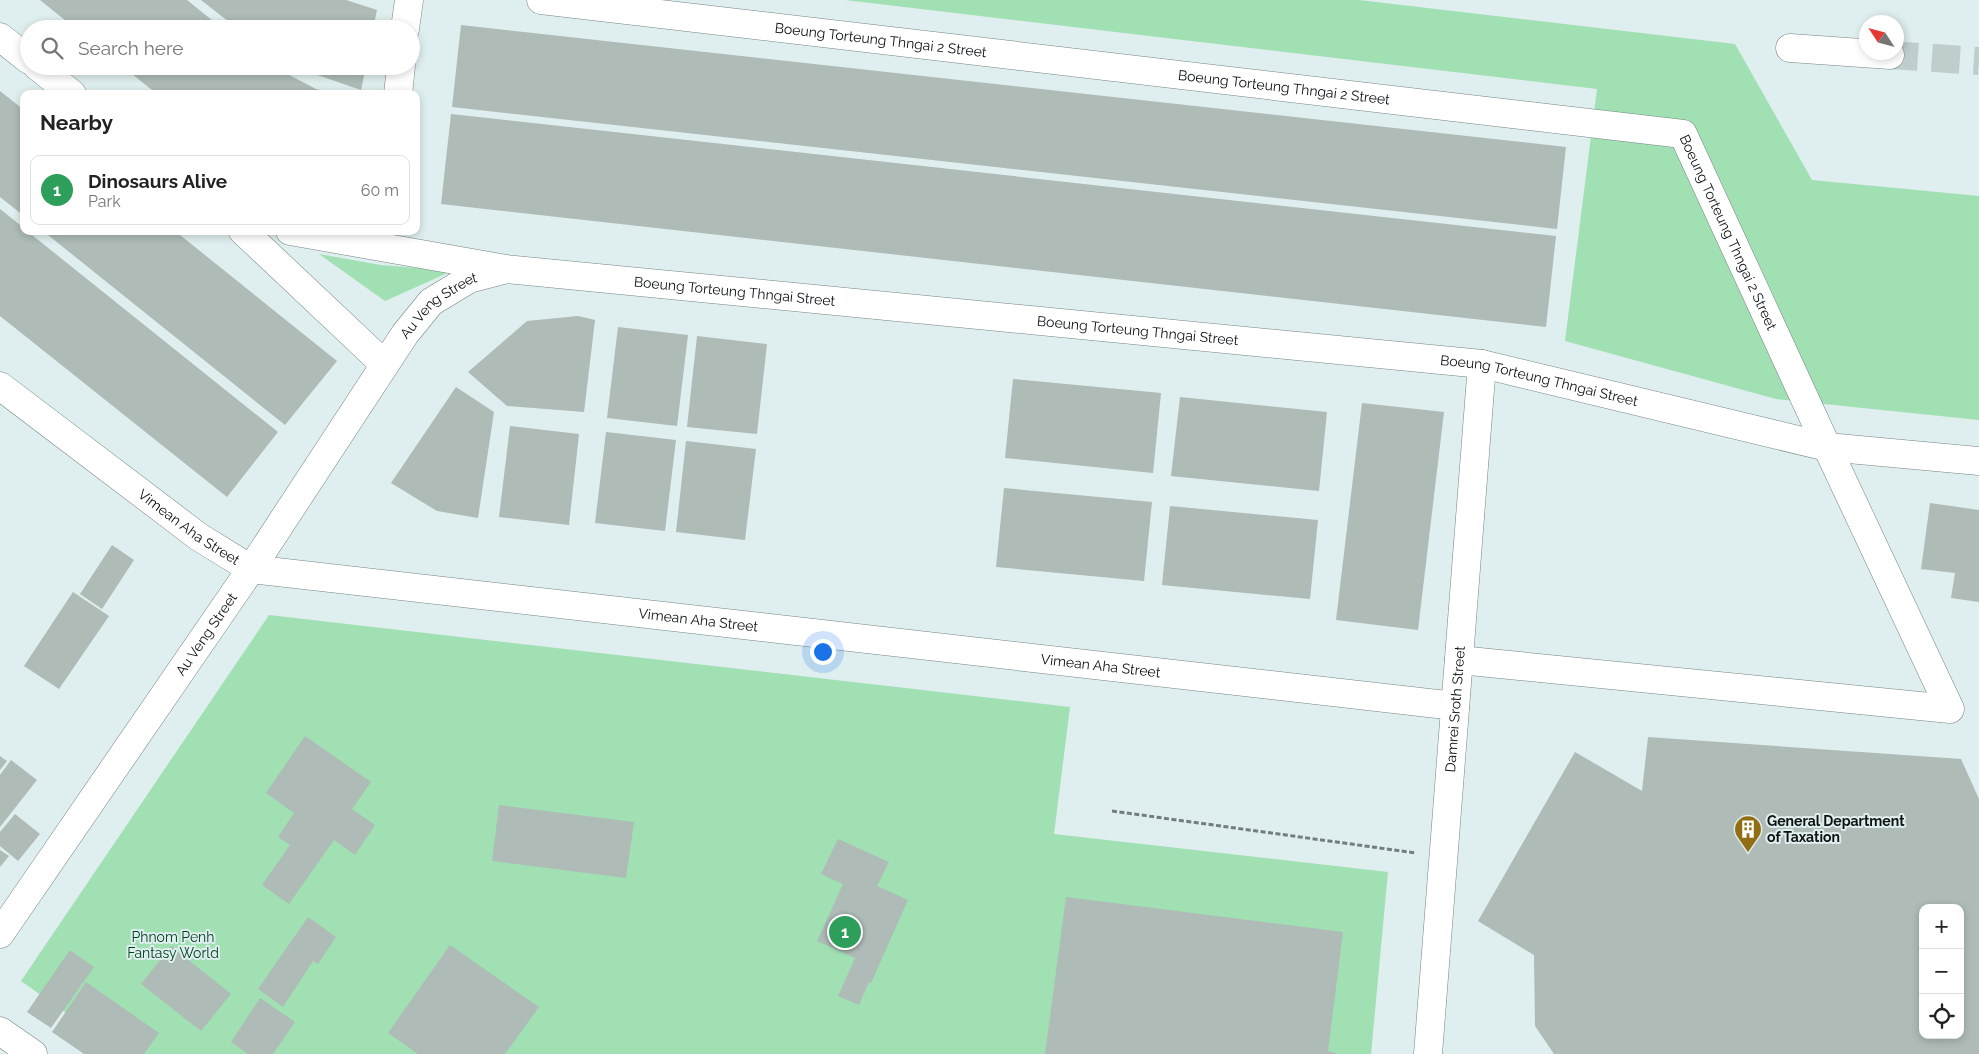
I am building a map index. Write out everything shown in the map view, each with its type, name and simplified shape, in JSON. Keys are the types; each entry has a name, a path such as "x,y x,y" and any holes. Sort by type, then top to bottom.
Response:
{"street":[{"path":"406,20 408,0"},
{"name":"Boeung Torteung Thngai 2 Street","path":"542,0 1683,134 1827,447"},
{"path":"0,37 20,53"},
{"path":"1790,48 1859,53"},
{"path":"48,75 67,90"},
{"path":"398,90 400,75"},
{"path":"247,235 384,364"},
{"name":"Boeung Torteung Thngai Street","path":"336,235 381,239 506,269 1482,364 1827,447 1979,461"},
{"name":"Au Veng Street","path":"0,934 251,569 405,334 431,302 469,280 506,269"},
{"name":"Damrei Sroth Street","path":"1428,1054 1482,364"},
{"name":"Vimean Aha Street","path":"0,386 198,537 251,569 1455,706"},
{"path":"1459,660 1950,709 1827,447"},
{"path":"0,1031 33,1054"}],"path":[{"path":"1112,811 1396,850"}],"green space":[{"path":"845,0 1359,0 1735,44 1812,180 1979,196 1979,420 1776,399 1565,341 1597,89"},
{"path":"319,254 381,265 452,271 385,301"},
{"name":"Phnom Penh Fantasy World","path":"269,615 1070,707 1054,834 1388,872 1371,1054 124,1054 21,981"}],"building":[{"path":"40,0 187,0 212,20 65,20"},
{"path":"201,0 346,0 377,10 375,20 227,20"},
{"path":"461,25 1566,147 1557,229 452,107"},
{"path":"133,75 289,75 320,90 152,90"},
{"path":"317,75 364,75 361,90"},
{"path":"0,91 20,107 20,213 0,197"},
{"path":"451,114 1556,236 1546,327 441,204"},
{"path":"0,209 20,225 20,235 32,235 278,432 227,497 0,316"},
{"path":"48,235 180,235 337,361 285,425"},
{"path":"578,316 595,320 584,412 507,406 468,372 527,321"},
{"path":"618,327 688,335 677,426 607,418"},
{"path":"697,336 767,344 757,434 687,427"},
{"path":"1013,379 1161,393 1153,473 1005,458"},
{"path":"456,387 494,412 478,518 437,511 391,483"},
{"path":"1180,397 1327,412 1319,491 1171,476"},
{"path":"1362,403 1444,412 1418,630 1336,620"},
{"path":"510,426 579,434 569,525 499,517"},
{"path":"606,432 676,440 665,531 595,523"},
{"path":"686,441 756,449 745,540 676,532"},
{"path":"1004,488 1152,502 1144,581 996,567"},
{"path":"1930,503 1979,510 1979,602 1951,598 1955,573 1921,569"},
{"path":"1170,506 1318,520 1310,599 1162,585"},
{"path":"112,545 134,560 102,609 80,594"},
{"path":"73,592 109,616 59,689 24,666"},
{"path":"305,736 371,782 352,809 375,825 355,855 334,840 289,904 262,885 290,845 278,837 294,813 266,793"},
{"name":"General Department of Taxation","path":"1648,737 1961,759 1979,799 1979,1054 1554,1054 1535,1026 1534,955 1478,921 1575,752 1642,791"},
{"path":"0,756 7,761 0,770"},
{"path":"11,760 37,780 0,827 0,775"},
{"path":"499,805 634,822 626,878 492,861"},
{"path":"15,814 40,834 18,861 0,846 0,832"},
{"path":"838,839 889,862 877,886 908,900 871,983 869,982 859,1005 838,996 855,958 817,941 843,884 821,874"},
{"path":"0,850 9,856 0,867"},
{"path":"1066,897 1343,932 1328,1051 1338,1054 1045,1054"},
{"path":"308,917 336,937 318,964 313,961 283,1007 258,989"},
{"path":"450,945 539,1007 505,1054 418,1054 388,1033"},
{"path":"171,946 231,994 201,1031 141,984"},
{"path":"70,950 94,967 51,1028 27,1012"},
{"path":"86,982 159,1033 144,1054 84,1054 52,1032"},
{"path":"260,998 295,1022 273,1054 248,1054 231,1042"}],"tunnel":[{"path":"1904,56 1979,61"}],"place":[{"name":"General Department of Taxation","path":"1748,853"},
{"name":"Dinosaurs Alive","path":"845,932"}]}
